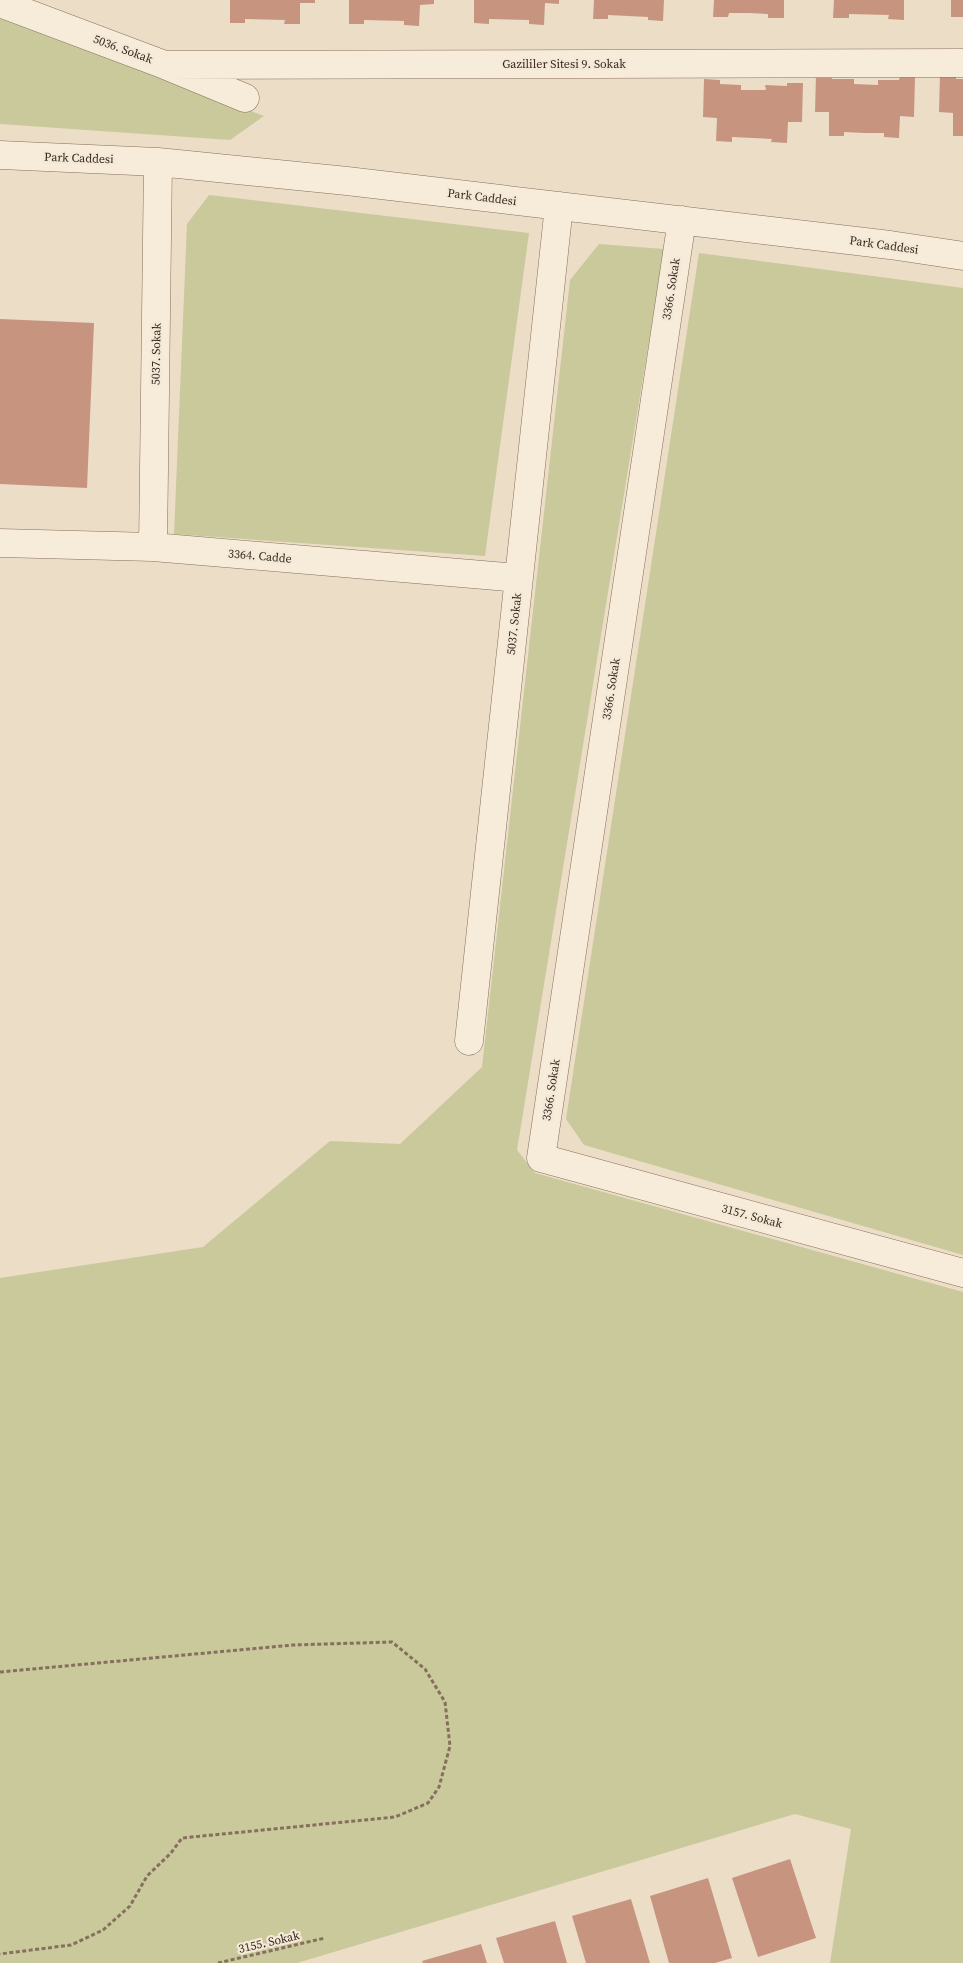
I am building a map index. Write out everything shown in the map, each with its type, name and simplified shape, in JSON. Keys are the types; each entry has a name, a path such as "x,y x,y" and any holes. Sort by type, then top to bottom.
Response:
{"street":[{"name":"5036. Sokak","path":"0,3 165,65 245,98"},
{"name":"Gazililer Sitesi 9. Sokak","path":"165,65 963,64"},
{"name":"Park Caddesi","path":"0,155 158,162 890,244 963,256"},
{"name":"5037. Sokak","path":"153,547 158,162"},
{"name":"5037. Sokak","path":"469,1041 559,206"},
{"name":"3366. Sokak","path":"541,1158 682,220"},
{"name":"3364. Cadde","path":"0,543 153,547 519,578"},
{"name":"3157. Sokak","path":"541,1158 963,1273"}],"path":[{"path":"0,1672 293,1644 392,1642 425,1669 445,1702 450,1746 439,1787 428,1803 396,1817 182,1838 171,1853 147,1876 130,1906 104,1930 71,1945 0,1954"},
{"name":"3155. Sokak","path":"218,1963 324,1938"}],"green space":[{"path":"0,18 264,116 230,140 0,124"},
{"path":"209,195 529,233 485,556 174,534 187,224"},
{"path":"599,244 664,249 517,1150 535,1173 963,1292 963,1963 830,1963 851,1829 795,1814 297,1963 0,1963 0,1278 203,1247 330,1141 400,1144 482,1067 570,280"},
{"path":"699,253 963,288 963,1255 584,1145 566,1119"}],"building":[{"path":"230,0 315,0 315,3 300,3 300,24 284,24 285,20 245,19 245,23 230,23"},
{"path":"349,0 434,0 434,4 420,5 419,26 404,25 404,21 364,20 364,24 349,24"},
{"path":"474,0 559,0 559,4 545,3 544,25 529,24 529,20 489,19 489,24 474,23"},
{"path":"594,0 664,0 663,21 648,20 648,17 608,15 608,19 593,19"},
{"path":"714,0 784,0 784,18 768,18 768,14 749,13 729,13 728,17 713,17"},
{"path":"834,0 904,0 904,20 888,19 889,15 849,14 849,18 833,18"},
{"path":"951,0 963,0 963,17 951,17"},
{"path":"816,74 832,74 832,79 854,79 854,84 878,85 878,80 899,80 900,77 915,77 914,117 900,116 899,138 884,137 884,133 844,132 844,136 829,136 829,112 815,112"},
{"path":"940,74 956,74 956,79 963,79 963,136 953,136 953,113 939,112"},
{"path":"704,79 720,80 720,84 741,85 741,90 766,90 765,85 787,86 787,83 803,83 802,122 788,122 787,143 771,142 772,139 732,137 732,142 716,141 717,118 703,117"},
{"path":"0,319 94,323 87,488 0,484"},
{"path":"790,1859 816,1938 758,1957 732,1878"},
{"path":"708,1878 732,1958 715,1963 669,1963 650,1896"},
{"path":"631,1899 650,1963 586,1963 572,1916"},
{"path":"555,1921 567,1963 504,1963 496,1938"},
{"path":"481,1944 487,1963 423,1963 422,1961"}]}
